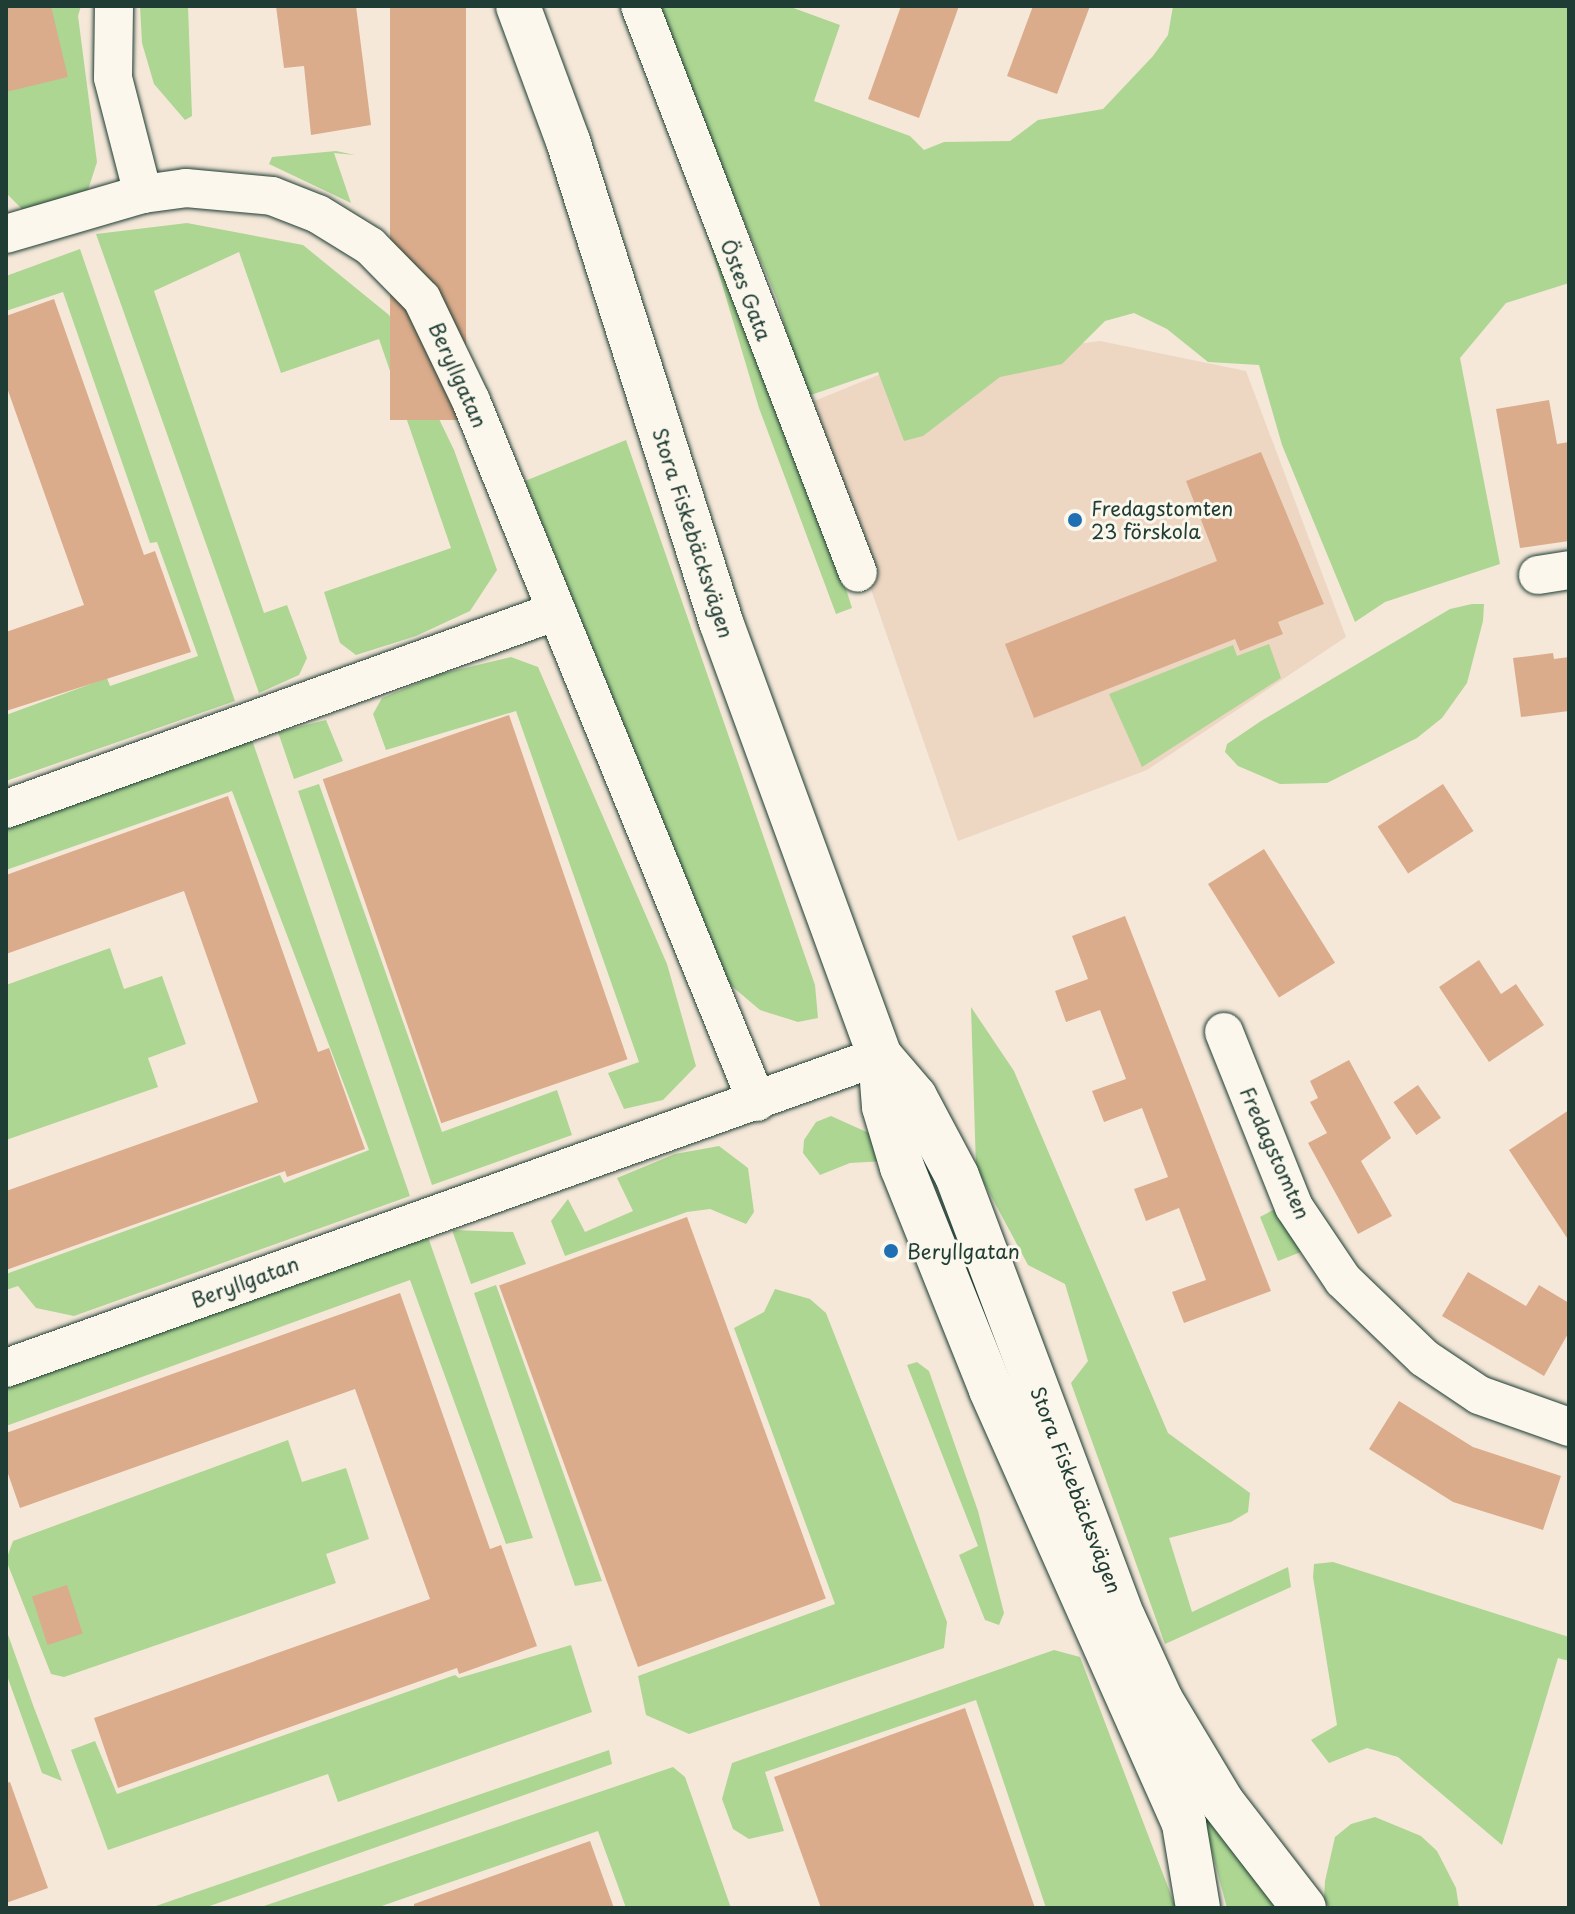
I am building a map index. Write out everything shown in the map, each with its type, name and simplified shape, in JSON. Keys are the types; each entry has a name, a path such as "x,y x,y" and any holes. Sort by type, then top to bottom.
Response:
{"street":[{"path":"114,6 113,78 143,194"},
{"name":"Stora Fiskebäcksvägen","path":"518,6 568,141 721,622 880,1056 884,1107 902,1167 991,1390 1184,1824 1198,1908"},
{"name":"Östes Gata","path":"640,6 858,573"},
{"name":"Beryllgatan","path":"6,234 143,194 211,188 272,196 318,214 370,246 422,299 446,340 757,1102"},
{"path":"6,809 557,611"},
{"name":"Fredagstomten","path":"1224,1032 1294,1207 1343,1280 1424,1358 1479,1395 1569,1427"},
{"name":"Beryllgatan","path":"6,1368 880,1056"},
{"name":"Stora Fiskebäcksvägen","path":"880,1056 915,1097 957,1176 1123,1617 1161,1700 1222,1802 1304,1908"}],"shaded area":[{"name":"Fredagstomten 23 förskola","path":"1100,341 1246,371 1346,637 1147,770 958,841 807,404 893,369"}],"green space":[{"path":"6,6 81,6 78,16 97,162 88,190 24,211 6,193"},
{"path":"140,6 188,6 192,116 185,120 154,84 142,43"},
{"path":"653,6 788,6 840,25 814,101 910,136 924,150 944,142 1010,141 1038,120 1103,109 1153,56 1168,35 1173,6 1569,6 1569,283 1506,303 1460,358 1500,564 1385,602 1355,622 1282,445 1259,365 1208,362 1167,329 1134,313 1105,321 1062,364 1000,377 923,436 904,441 878,372 805,397 777,299"},
{"path":"336,151 355,155 334,153 351,203 269,164 272,157"},
{"path":"701,214 835,554 852,608 836,614 759,408"},
{"path":"187,223 303,245 389,315 454,450 497,570 470,611 416,636 356,655 340,643 324,592 451,548 379,339 281,373 239,252 154,291 264,613 287,605 307,658 299,675 259,693 96,234"},
{"path":"80,249 235,701 6,781 6,715 107,678 110,686 198,656 157,542 150,543 63,292 6,311 6,276"},
{"path":"626,440 815,985 818,1018 798,1022 760,1010 728,983 525,481"},
{"path":"1484,604 1483,621 1467,683 1442,718 1417,738 1327,783 1280,784 1238,766 1225,752 1227,744 1261,721 1450,609"},
{"path":"1269,644 1281,678 1142,767 1109,694 1233,645 1237,656"},
{"path":"511,657 538,667 667,964 696,1066 663,1100 624,1109 608,1073 639,1062 516,711 386,750 373,714 382,698 440,674"},
{"path":"326,720 343,761 294,779 278,732"},
{"path":"252,740 410,1196 74,1316 36,1308 18,1286 6,1290 6,1274 280,1175 284,1183 369,1150 232,791 6,870 6,828"},
{"path":"319,784 442,1132 557,1090 572,1135 432,1185 298,791"},
{"path":"110,948 124,989 162,976 186,1044 148,1058 158,1087 6,1140 6,985"},
{"path":"971,1007 1014,1071 1168,1433 1250,1493 1248,1512 1231,1522 1169,1538 1192,1612 1288,1567 1291,1587 1165,1644 1071,1383 1088,1361 1065,1284 1028,1265 976,1168"},
{"path":"831,1116 871,1134 886,1161 850,1163 820,1175 803,1153 804,1140 816,1122"},
{"path":"719,1146 748,1168 754,1212 746,1224 710,1209 687,1212 565,1256 551,1221 568,1199 585,1232 633,1211 617,1178 675,1154"},
{"path":"1273,1210 1282,1214 1301,1252 1278,1261 1260,1217"},
{"path":"452,1230 513,1232 526,1264 471,1284"},
{"path":"428,1237 533,1538 506,1544 410,1280 6,1426 6,1387"},
{"path":"496,1285 602,1581 575,1586 474,1293"},
{"path":"775,1289 810,1299 826,1313 947,1622 944,1648 689,1734 646,1715 638,1676 835,1604 734,1328 764,1312"},
{"path":"917,1362 929,1371 978,1511 1004,1613 999,1625 985,1620 959,1555 978,1546 907,1365"},
{"path":"288,1440 302,1482 346,1468 369,1539 326,1554 336,1583 64,1677 51,1674 6,1560 13,1541"},
{"path":"1333,1562 1569,1637 1569,1661 1558,1658 1502,1845 1398,1757 1367,1748 1329,1763 1311,1740 1337,1725 1313,1577 1314,1564"},
{"path":"6,1629 62,1781 42,1773 6,1673"},
{"path":"571,1645 592,1712 338,1802 328,1774 108,1850 71,1750 95,1741 117,1794 455,1675 459,1678"},
{"path":"1054,1650 1080,1657 1176,1908 1046,1908 976,1700 765,1772 784,1831 749,1839 733,1829 722,1799 732,1763"},
{"path":"609,1750 612,1764 204,1908 150,1908"},
{"path":"673,1767 685,1777 731,1908 626,1908 598,1831 376,1908 258,1908"},
{"path":"1193,1780 1286,1908 1227,1908"},
{"path":"1375,1817 1421,1836 1437,1851 1456,1888 1459,1908 1330,1908 1324,1900 1325,1881 1335,1837 1351,1824"}],"building":[{"path":"6,6 51,6 68,77 6,92"},
{"path":"276,6 356,6 371,125 311,135 304,66 284,68"},
{"path":"390,6 466,6 466,420 390,420"},
{"path":"901,6 959,6 919,118 868,99"},
{"path":"1033,6 1090,6 1057,94 1007,76"},
{"path":"54,299 144,555 155,551 191,652 6,711 6,632 84,605 6,385 6,316"},
{"path":"1549,400 1557,444 1569,442 1569,541 1520,548 1496,409"},
{"path":"1261,452 1324,604 1278,622 1283,634 1240,651 1235,639 1034,718 1005,644 1217,561 1186,481"},
{"path":"1553,653 1554,659 1569,657 1569,711 1521,717 1513,658"},
{"path":"509,715 628,1059 441,1123 323,779"},
{"path":"1443,784 1473,831 1408,873 1378,826"},
{"path":"228,796 318,1052 329,1048 365,1149 287,1177 285,1171 6,1270 6,1191 258,1102 184,891 6,954 6,875"},
{"path":"1264,849 1335,963 1279,998 1208,884"},
{"path":"1125,916 1271,1291 1184,1323 1172,1292 1206,1280 1179,1208 1146,1221 1134,1189 1168,1177 1142,1108 1104,1122 1092,1091 1126,1079 1100,1010 1066,1022 1055,991 1088,979 1072,936"},
{"path":"1479,960 1501,994 1516,984 1544,1025 1489,1062 1439,987"},
{"path":"1349,1060 1391,1138 1361,1161 1392,1216 1358,1234 1308,1143 1327,1133 1310,1102 1318,1098 1310,1081"},
{"path":"1418,1085 1441,1118 1416,1135 1393,1102"},
{"path":"1569,1110 1569,1241 1509,1150"},
{"path":"687,1217 826,1599 638,1667 499,1285"},
{"path":"1468,1272 1526,1306 1539,1285 1569,1303 1569,1332 1544,1376 1442,1316"},
{"path":"400,1293 490,1549 501,1545 537,1646 459,1674 457,1668 118,1788 94,1718 430,1599 355,1389 20,1508 6,1468 6,1433"},
{"path":"1399,1401 1473,1447 1561,1476 1543,1530 1453,1502 1369,1449"},
{"path":"67,1585 83,1634 48,1645 32,1596"},
{"path":"965,1708 1035,1908 821,1908 774,1777"},
{"path":"10,1782 48,1888 6,1903 6,1783"},
{"path":"590,1841 614,1908 414,1908 414,1904"}],"place":[{"name":"Fredagstomten 23 förskola","path":"1075,520"},
{"name":"Beryllgatan","path":"891,1251"}]}
